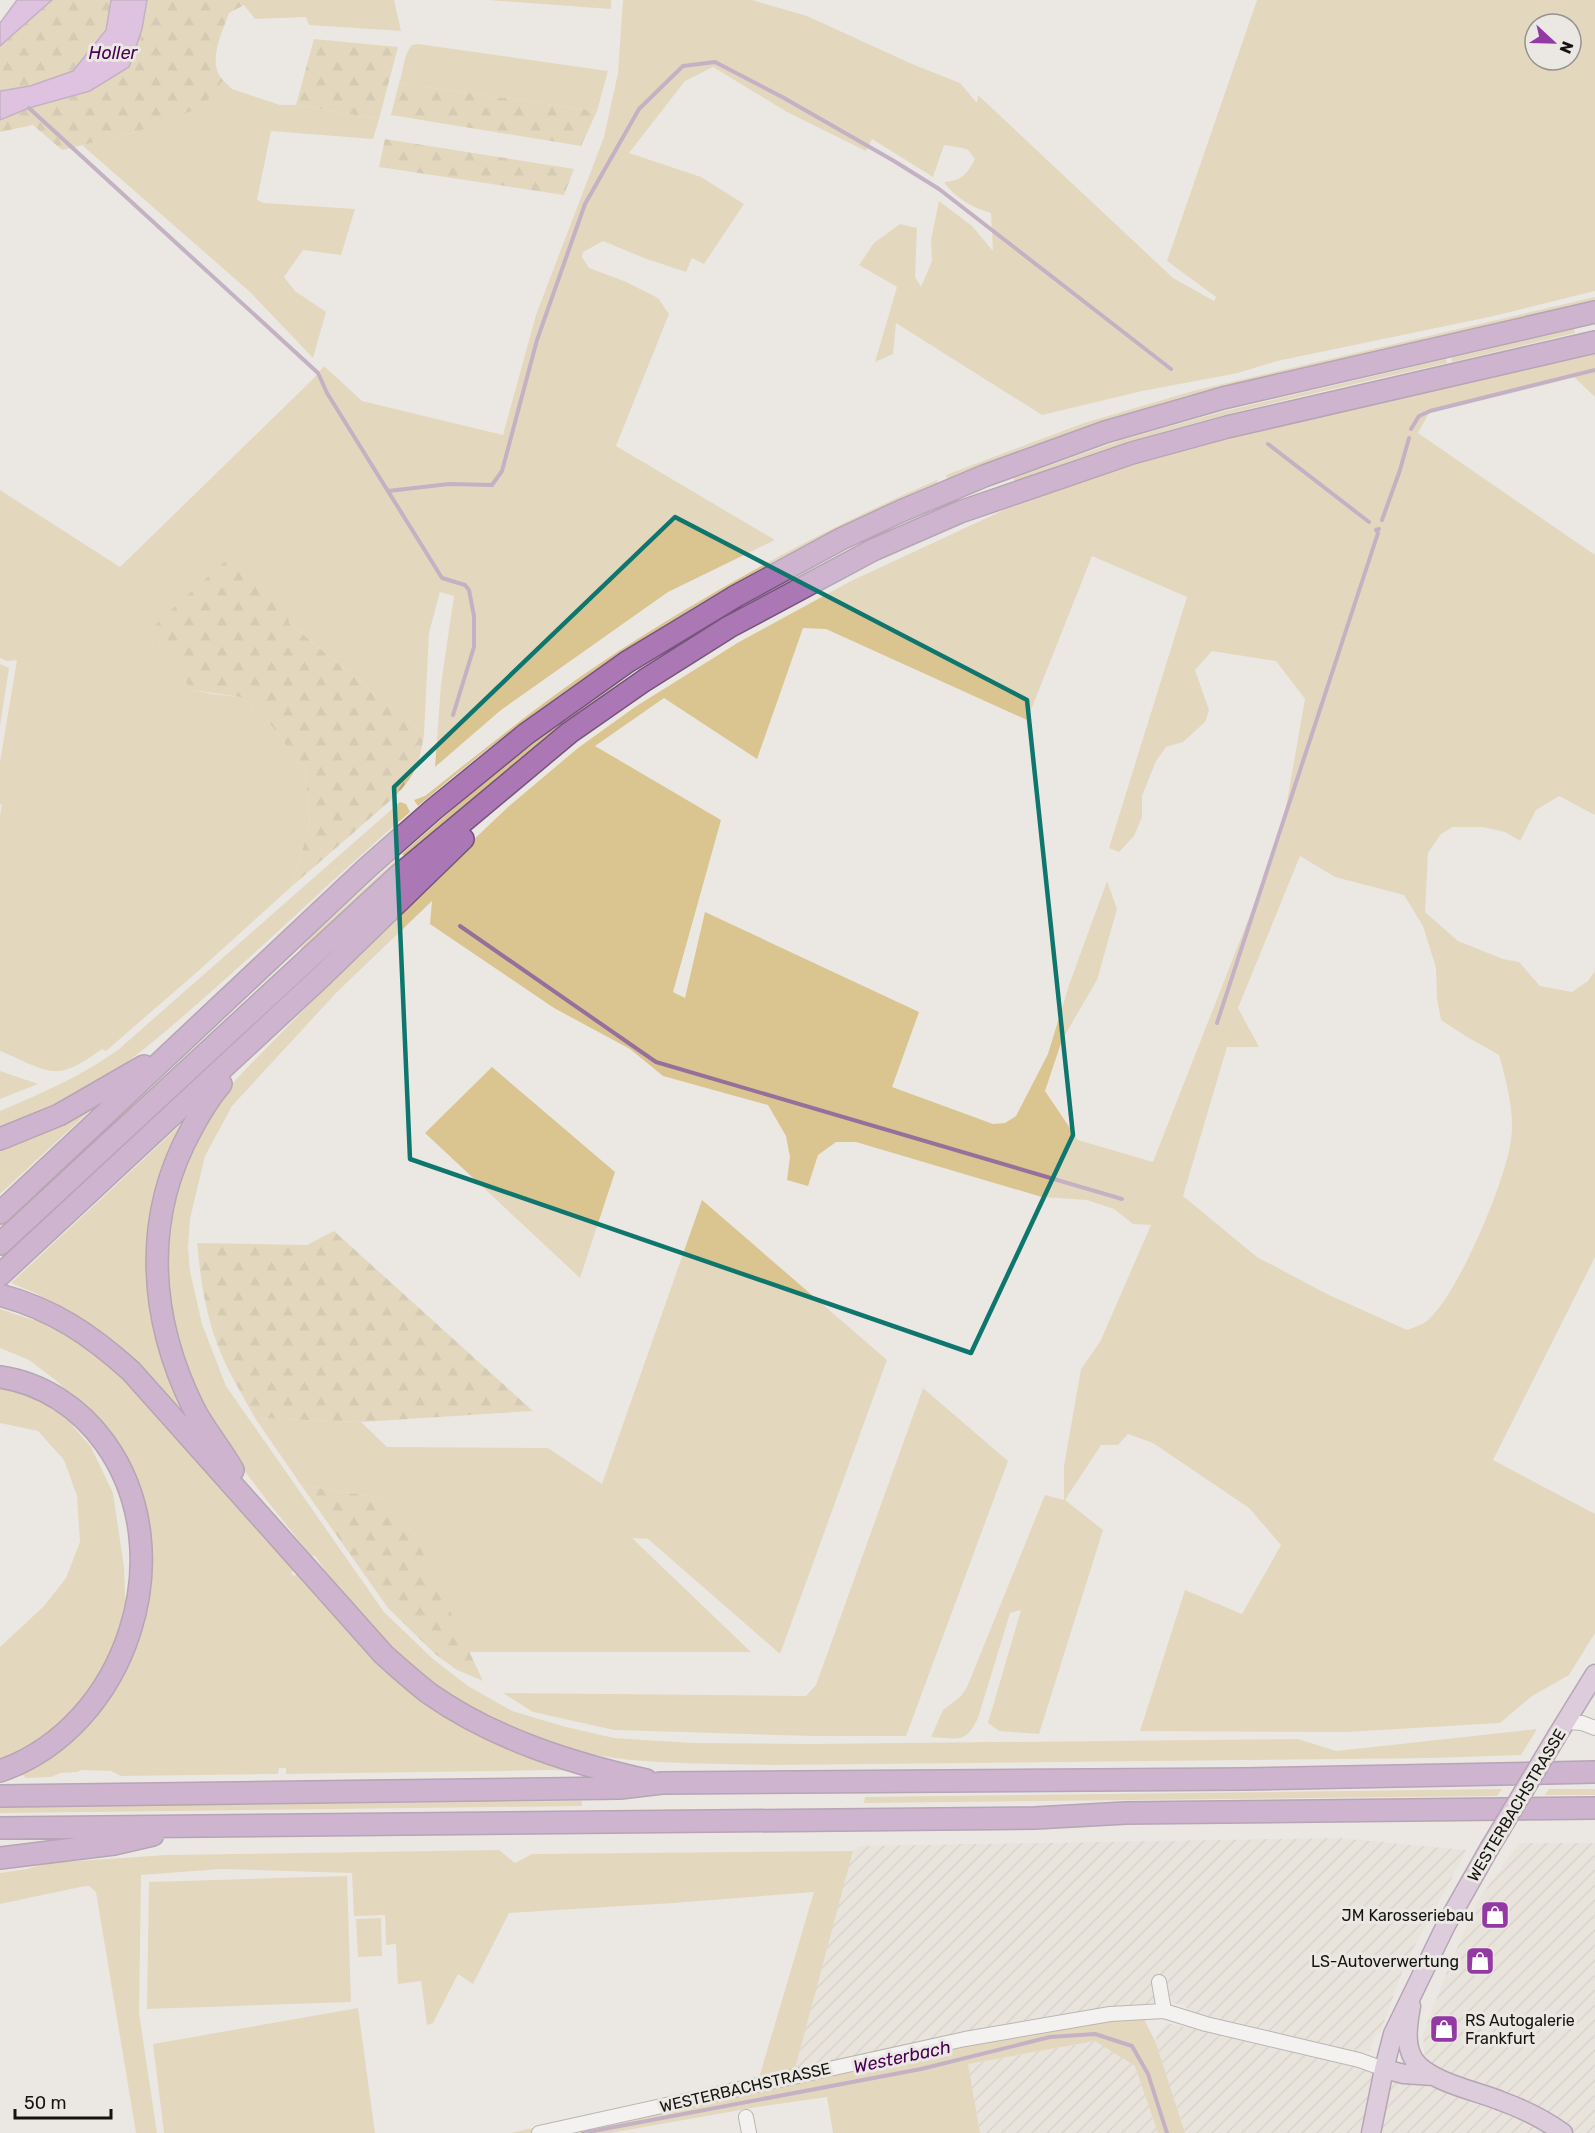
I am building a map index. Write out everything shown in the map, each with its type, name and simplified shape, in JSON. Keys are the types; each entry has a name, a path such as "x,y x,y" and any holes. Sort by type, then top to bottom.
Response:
{"highway":[{"path":"0,1213 368,867 434,809 526,734 627,662 736,596 841,539 984,476 1105,432 1223,398 1595,312"},
{"path":"0,1244 398,876 569,733 645,680 729,627 873,550 960,512 1132,453 1216,430 1595,342"},
{"path":"0,1275 323,975 511,794 569,733"},
{"path":"255,1510 242,1484 194,1408 165,1332 156,1282 160,1211 182,1146 202,1109 216,1090 297,1006 323,975"},
{"path":"0,1139 59,1115 176,1048"},
{"path":"0,1295 57,1316 85,1333 132,1371 384,1655 429,1693 471,1719 511,1739 586,1764 662,1783"},
{"path":"0,1377 31,1385 57,1397 96,1430 112,1452 133,1504 138,1530 141,1576 131,1628 110,1678 96,1700 57,1741 32,1757 0,1771"},
{"path":"0,1796 585,1789 662,1783 1246,1779 1595,1772"},
{"path":"0,1828 1035,1818 1126,1813 1595,1808"},
{"path":"0,1858 114,1844 185,1827"}],"main road":[{"name":"WESTERBACHSTRASSE","path":"1371,2133 1393,2034 1446,1925 1595,1674"},
{"path":"1413,1995 1408,2037 1411,2054 1419,2066 1434,2076 1504,2102 1546,2121 1563,2133"},
{"path":"1384,2069 1404,2074 1434,2076"}],"street":[{"path":"1562,1728 1581,1723 1595,1728"},
{"path":"1160,1982 1164,2011"},
{"name":"WESTERBACHSTRASSE","path":"539,2133 965,2039 1110,2014 1164,2011 1206,2024 1359,2060 1384,2069"},
{"path":"746,2117 749,2133"}],"highlighted area":[{"path":"675,517 1027,700 1073,1135 971,1353 410,1159 394,787"}],"shaded area":[{"path":"1338,1838 1467,1850 1406,1962 1380,2033 1374,2036 1370,2050 1362,2054 1209,2020 1194,2014 1182,2004 1153,2003 795,2069 842,1889 853,1851 859,1846"},
{"path":"1519,1843 1595,1843 1595,2133 1185,2133 1156,2043 1156,2035 1167,2023 1358,2066 1436,2088 1438,2068 1430,2063 1424,2054 1423,2035 1476,1903"},
{"path":"1096,2041 1135,2066 1158,2133 980,2133 968,2064"}],"green space":[{"path":"52,0 111,0 106,30 73,71 30,86 0,91 0,46"},
{"path":"147,0 244,0 244,5 229,13 217,47 216,65 223,80 215,93 197,109 136,132 62,150 33,125 0,132 0,120 29,108 54,102 142,29"},
{"path":"244,0 394,0 401,31 309,25 306,17 255,19 244,5"},
{"path":"488,0 611,0 611,9"},
{"path":"623,0 752,0 807,16 912,64 960,83 977,103 978,95 1173,278 1214,301 1216,297 1167,261 1257,0 1595,0 1595,291 1494,316 1277,361 1238,373 1142,391 1042,415 896,323 893,354 875,362 897,287 859,265 874,243 900,224 917,228 915,277 921,287 932,261 931,240 939,201 972,226 993,251 991,213 965,202 944,182 960,178 969,169 975,159 968,150 944,145 933,177 872,139 866,151 787,112 713,67 685,81 629,153 701,177 744,204 704,264 692,258 686,272 603,241 583,252 582,257 589,268 624,281 658,298 669,314 616,446 775,540 668,592 501,710 435,767 441,684 454,596 440,592 429,633 424,734 288,622 286,601 233,555 150,643 174,663 191,690 240,697 262,713 305,771 310,825 291,887 106,1051 102,1049 73,1067 62,1071 52,1071 0,1051 0,815 2,805 0,804 0,762 17,660 7,661 0,658 0,490 120,567 324,366 362,401 503,435 536,315 604,137 618,73"},
{"path":"314,39 398,47 379,119 296,105"},
{"path":"412,45 608,71 597,111 399,83 407,53"},
{"path":"223,80 232,89 280,105 296,105 379,119 373,139 271,131 257,200 264,203 355,209 341,255 303,250 284,277 295,291 326,312 313,358 250,292 82,145 136,132 215,93"},
{"path":"399,83 597,111 581,146 391,115"},
{"path":"385,139 574,169 564,195 379,167"},
{"path":"1595,297 1595,300 1185,396 1027,447 947,479 946,475 1084,423 1193,391"},
{"path":"1574,329 1575,333 1452,362 1451,358"},
{"path":"1595,354 1595,397 1572,375 1430,411 1418,433 1595,555 1595,815 1559,796 1536,810 1520,841 1505,832 1482,827 1453,827 1441,834 1428,853 1425,912 1458,941 1503,959 1519,962 1540,986 1572,992 1588,981 1595,971 1595,1257 1493,1460 1595,1514 1595,1633 1569,1675 1532,1696 1500,1723 1346,1732 1140,1731 1185,1590 1242,1614 1281,1545 1249,1508 1153,1443 1128,1434 1118,1445 1101,1445 1065,1500 1103,1530 1039,1734 999,1731 988,1723 1021,1610 1010,1613 978,1718 973,1727 960,1738 931,1737 943,1710 961,1696 967,1687 1045,1495 1064,1500 1064,1466 1081,1369 1100,1342 1151,1225 1133,1224 1114,1209 1087,1200 1042,1197 856,1142 836,1142 818,1155 808,1186 787,1180 790,1157 786,1136 768,1105 663,1076 630,1049 554,1008 430,924 432,901 337,992 232,1106 205,1156 190,1219 188,1248 190,1271 202,1324 226,1386 384,1612 433,1659 468,1686 512,1711 614,1738 692,1743 1298,1739 1336,1751 1537,1729 1521,1755 1432,1758 722,1764 631,1760 595,1755 529,1736 468,1707 412,1667 379,1638 354,1611 314,1555 312,1557 243,1469 208,1413 190,1374 177,1334 170,1294 168,1254 172,1214 182,1174 198,1136 220,1099 244,1071 427,884 508,807 578,748 635,707 739,642 851,581 1004,510 1119,469 1242,434","holes":["1092,556 1187,597 1109,848 1119,852 1134,836 1142,817 1142,796 1156,761 1166,747 1183,742 1205,722 1209,710 1195,670 1212,651 1276,661 1305,699 1281,836 1153,1162 1078,1140 1045,1091 1062,1040 1097,980 1117,909 1107,881 1069,985 1048,1054 1016,1116 1005,1123 993,1124 892,1087 919,1012 705,912 685,998 673,992 721,820 595,746 664,698 757,759 803,628 826,629 1027,720","1300,856 1335,877 1404,895 1423,926 1436,968 1437,998 1441,1020 1499,1055 1508,1089 1512,1135 1489,1212 1465,1264 1440,1306 1426,1322 1407,1330 1327,1294 1257,1257 1183,1196 1227,1047 1259,1047 1238,1008"]},
{"path":"1446,359 1447,363 1228,414 1174,429 1067,462 1014,482 1014,478 1122,440 1221,412"},
{"path":"937,480 937,483 812,542 695,607 646,637 552,701 418,806 414,800 425,796 510,728 576,680 680,612 806,542"},
{"path":"856,546 857,550 531,751 405,857 402,854 505,766 600,696 683,642"},
{"path":"233,554 286,601 289,623 424,734 418,763 406,784 391,800 291,887 310,825 305,771 262,713 240,697 191,690 174,663 150,643 157,623"},
{"path":"0,664 9,668 0,726"},
{"path":"400,802 406,804 410,812 154,1041 89,1088 0,1131 0,1111 76,1076 119,1049"},
{"path":"395,861 397,864 302,952 300,949 311,937"},
{"path":"492,1067 615,1172 580,1278 425,1133"},
{"path":"0,1071 38,1084 0,1099"},
{"path":"148,1092 134,1108 0,1232 0,1226"},
{"path":"108,1094 0,1194 0,1150 56,1125"},
{"path":"191,1115 151,1250 198,1431 149,1376 41,1301 42,1296 11,1283"},
{"path":"702,1200 887,1360 780,1654 648,1539 632,1538 751,1652 468,1652 413,1532 381,1498 301,1485 255,1418 361,1422 387,1447 548,1448 602,1484"},
{"path":"334,1231 533,1411 361,1422 255,1418 227,1367 214,1335 203,1289 197,1243 307,1245"},
{"path":"0,1309 33,1320 36,1317 71,1334 122,1373 294,1570 291,1573 294,1576 297,1574 346,1630 382,1666 466,1727 509,1750 573,1771 286,1774 286,1768 279,1768 278,1774 121,1776 111,1771 81,1770 51,1777 26,1778 18,1771 72,1736 147,1572 96,1423 59,1383 29,1360 0,1348"},
{"path":"0,1387 30,1395 66,1418 91,1447 113,1493 124,1567 126,1622 100,1679 70,1719 38,1740 0,1759 0,1647 44,1606 66,1578 80,1542 77,1496 64,1460 38,1431 0,1423"},
{"path":"923,1388 1008,1461 906,1736 813,1736 614,1730 533,1712 503,1693 806,1696 816,1685"},
{"path":"301,1485 381,1498 413,1532 483,1681 457,1670 435,1654 388,1608"},
{"path":"1502,1789 1497,1796 864,1803 865,1797"},
{"path":"1549,1789 1595,1789 1595,1795 1545,1795"},
{"path":"582,1801 582,1806 0,1813 0,1807"},
{"path":"499,1850 515,1863 532,1854 853,1851 795,2069 1115,2009 1142,2015 1156,2043 1185,2133 1158,2133 1135,2066 1095,2041 968,2064 980,2133 833,2133 827,2097 610,2133 511,2133 759,2078 814,1892 509,1913 473,1984 458,1974 433,2023 427,2025 421,1981 398,1984 396,1944 386,1945 385,1915 354,1916 352,1873 222,1869 141,1875 139,2013 157,2133 136,2133 96,1892 89,1886 85,1886 0,1904 0,1873 47,1863 166,1855"},
{"path":"347,1876 351,2002 147,2009 149,1882"},
{"path":"381,1918 382,1956 358,1957 356,1919"},
{"path":"358,2008 375,2133 164,2133 153,2044"}],"water":[{"path":"17,0 52,0 0,46 0,23"},
{"name":"Holler","path":"111,0 147,0 142,29 129,67 90,91 29,108 0,120 0,91 30,86 73,71 106,30"}],"waterway":[{"path":"388,491 449,484 492,485 502,471 537,340 585,204 639,109 683,66 715,62 784,98 894,161 939,189 1171,369"},
{"path":"29,108 318,373 327,393 442,578 465,585 469,590 474,616 474,647 453,715"},
{"path":"1411,429 1419,416 1430,411 1595,370"},
{"path":"1382,520 1409,438"},
{"path":"1268,444 1369,522"},
{"path":"1217,1023 1378,533 1376,530 1379,529"},
{"path":"460,926 656,1062 1122,1199"},
{"name":"Westerbach","path":"583,2133 921,2069 1050,2037 1095,2034 1132,2046 1148,2074 1167,2133"}],"place":[{"name":"JM Karosseriebau","path":"1495,1915"},
{"name":"LS-Autoverwertung","path":"1480,1961"},
{"name":"RS Autogalerie Frankfurt","path":"1444,2029"}]}
